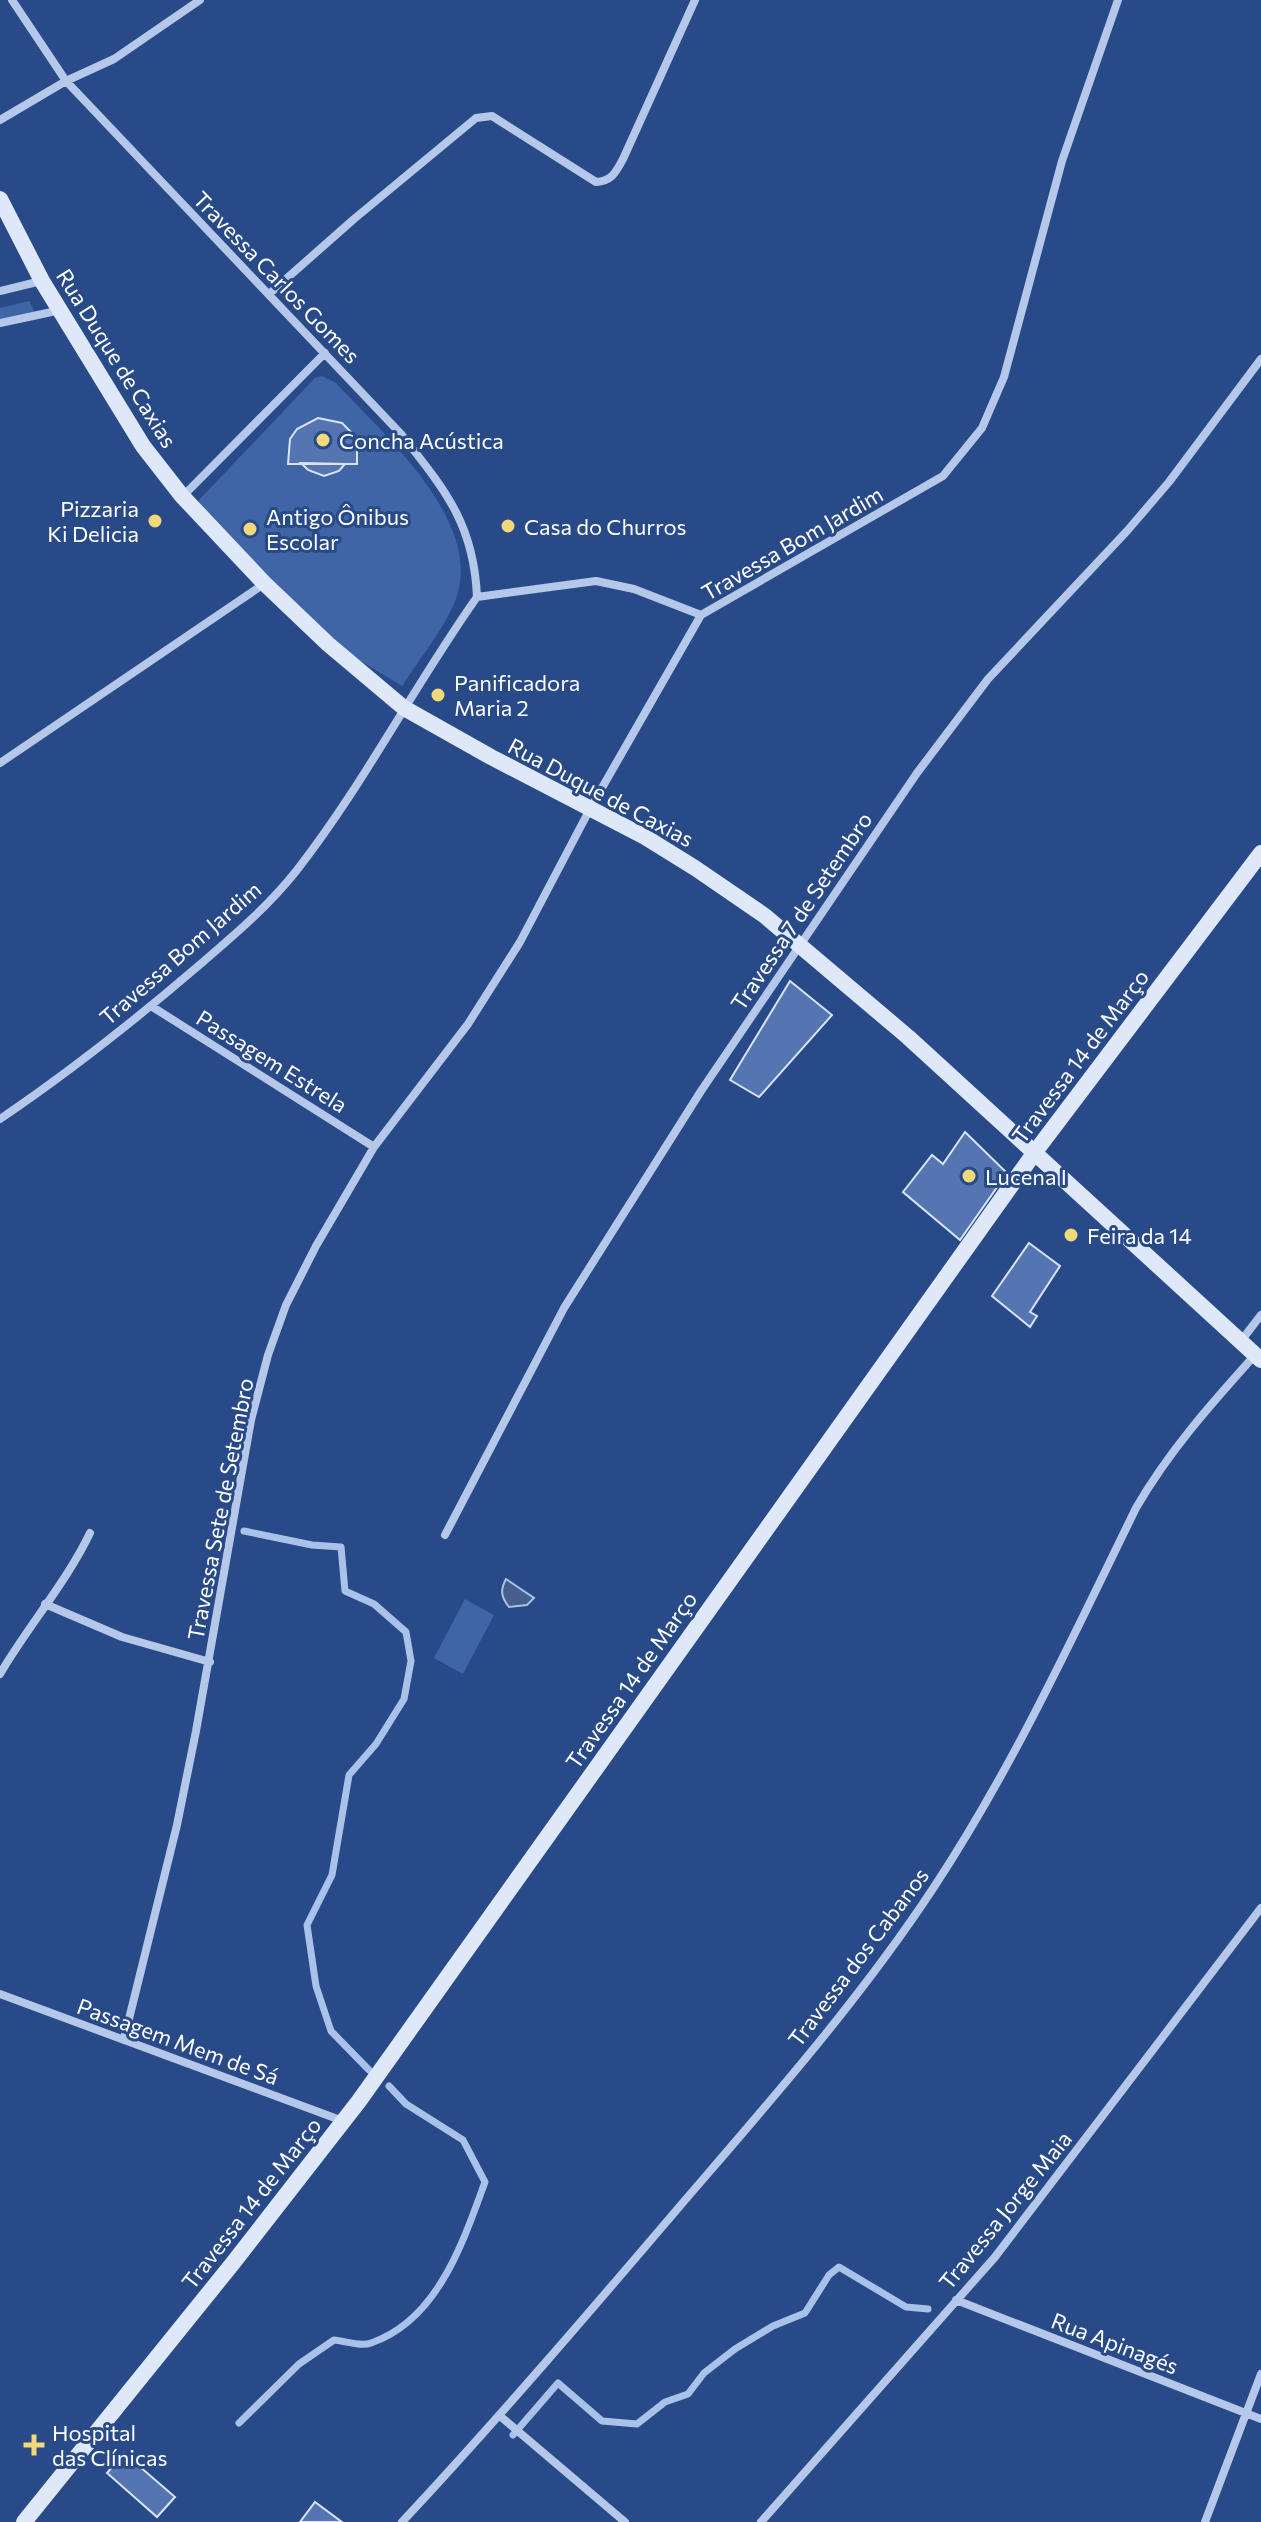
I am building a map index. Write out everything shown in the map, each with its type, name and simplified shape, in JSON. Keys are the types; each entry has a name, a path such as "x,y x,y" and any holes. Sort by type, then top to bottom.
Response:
{"street":[{"name":"Travessa Carlos Gomes","path":"12,0 66,81 401,434 450,496 471,547 477,597"},
{"path":"0,120 66,81 114,59 200,0"},
{"path":"269,294 476,118 492,116 596,182 605,182 613,177 695,0"},
{"name":"Travessa Bom Jardim","path":"0,1119 151,1006 253,919 296,871 477,597 596,581 634,589 701,615 943,476 982,428 1004,377 1062,161 1118,0"},
{"name":"Rua Duque de Caxias","path":"0,199 42,281 143,446 182,496 264,583 328,644 404,708 491,757 591,807 695,868 800,943 1035,1152 1258,1357"},
{"path":"0,291 42,281"},
{"path":"0,323 61,310"},
{"path":"182,496 325,353"},
{"name":"Travessa 7 de Setembro","path":"445,1535 564,1308 701,1091 917,773 980,689 1144,511 1214,425 1261,359"},
{"path":"0,763 264,583"},
{"name":"Travessa Sete de Setembro","path":"124,2039 177,1825 210,1662 251,1420 268,1355 286,1305 316,1246 374,1147 468,1024 496,982 542,903 591,807 701,615"},
{"name":"Travessa 14 de Março","path":"24,2522 344,2121 1035,1152 1261,853"},
{"name":"Passagem Estrela","path":"151,1006 374,1147"},
{"path":"1241,1341 1261,1315"},
{"name":"Travessa dos Cabanos","path":"402,2522 500,2416 787,2081 905,1928 932,1890 1035,1715 1154,1477 1194,1424 1258,1357"},
{"path":"0,1674 70,1571 90,1533"},
{"path":"45,1604 122,1637 210,1662"},
{"name":"Travessa Jorge Maia","path":"761,2522 1037,2205 1261,1908"},
{"name":"Passagem Mem de Sá","path":"0,1994 344,2121"},
{"name":"Rua Apinagés","path":"956,2300 1261,2419"},
{"path":"1205,2522 1261,2374"},
{"path":"500,2416 625,2522"}],"shaded area":[{"path":"29,301 38,319 0,327 0,308"},
{"path":"322,376 336,383 400,451 422,478 454,534 460,563 458,592 441,627 402,686 359,660 315,626 199,505 199,500 315,378"},
{"path":"506,1579 534,1598 527,1605 509,1607 502,1593"},
{"path":"465,1599 494,1615 463,1674 434,1658"}],"building":[{"name":"Concha Acústica","path":"318,418 342,423 351,432 357,442 357,464 288,464 290,439 297,429"},
{"name":"Concha Acústica","path":"301,463 345,464 339,471 324,476 308,470"},
{"path":"790,981 832,1015 759,1097 730,1080"},
{"path":"965,1132 1007,1173 960,1240 903,1192 932,1155 943,1164"},
{"path":"1029,1243 1060,1266 1030,1312 1037,1316 1030,1327 992,1296"},
{"path":"124,2453 175,2497 157,2517 107,2473"},
{"path":"315,2502 342,2522 300,2522"}],"waterway":[{"path":"244,1531 312,1545 341,1547 345,1591 374,1604 406,1632 411,1661 404,1699 376,1744 349,1775 332,1875 307,1925 316,1986 331,2031 369,2070"},
{"path":"239,2423 299,2364 334,2340 371,2343 394,2332 414,2317 431,2298 457,2253 485,2182 463,2140 406,2104 389,2086"},
{"path":"513,2435 558,2383 602,2421 637,2424 665,2402 688,2394 704,2373 735,2349 773,2326 805,2313 829,2275 839,2267 906,2307 928,2309"}],"place":[{"name":"Concha Acústica","path":"323,440"},
{"name":"Pizzaria Ki Delicia","path":"155,521"},
{"name":"Casa do Churros","path":"508,526"},
{"name":"Antigo Ônibus Escolar","path":"250,529"},
{"name":"Panificadora Maria 2","path":"438,695"},
{"name":"Lucena I","path":"969,1176"},
{"name":"Feira da 14","path":"1071,1235"},
{"name":"Hospital das Clínicas","path":"34,2445"}]}
